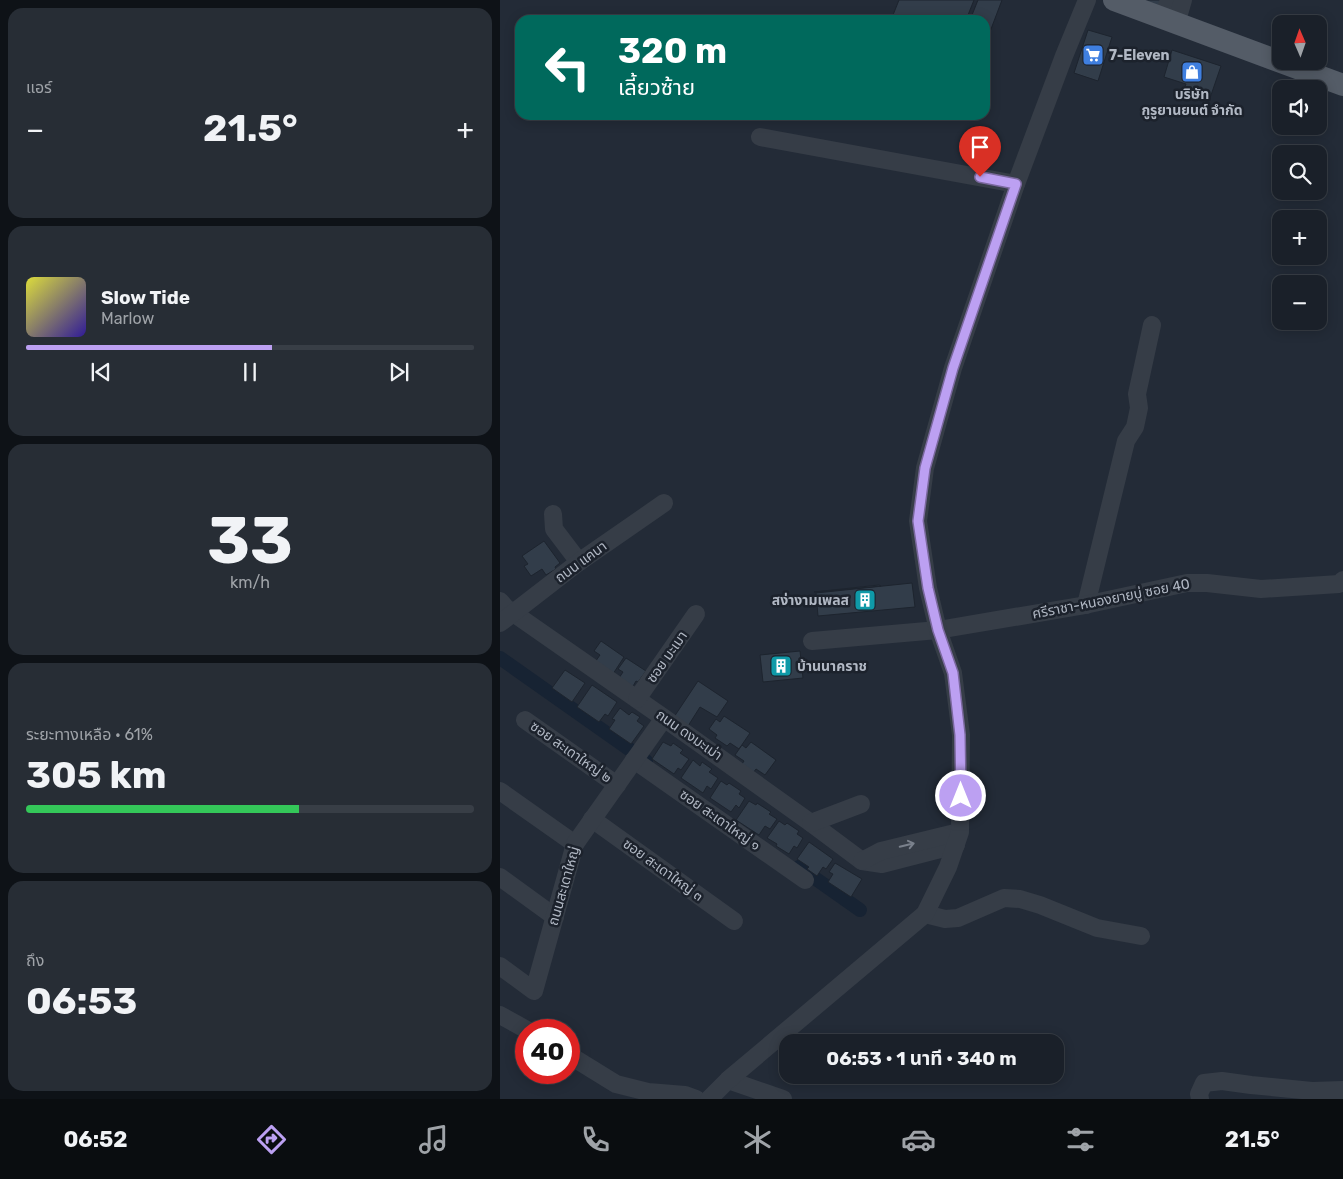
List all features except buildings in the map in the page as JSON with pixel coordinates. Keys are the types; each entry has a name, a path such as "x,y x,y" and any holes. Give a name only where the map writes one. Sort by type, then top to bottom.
{"main road":[{"path":"1114,0 1169,14 1343,85"}],"street":[{"path":"709,1099 728,1080 925,914 948,867 958,839 960,735 953,673 938,630 928,588 918,521 925,468 953,368 1016,184 1086,0"},
{"path":"1169,14 1183,0"},
{"path":"760,138 1016,184"},
{"path":"1086,605 1126,441 1135,427 1139,408 1136,394 1152,325"},
{"name":"ถนน แคนา","path":"507,618 579,562 664,503"},
{"path":"553,514 554,529 579,562"},
{"name":"ศรีราชา-หนองยายบู่ ซอย 40","path":"812,641 938,630 1086,605 1187,583 1261,588 1338,584 1343,580"},
{"name":"ถนน ดงมะเม่า","path":"500,601 506,608 507,618 637,699 811,822 862,861 881,851 958,839"},
{"name":"ซอย มะเมา","path":"637,699 696,614"},
{"name":"ถนนสะเดาใหญ่","path":"500,966 534,991 574,844 664,718"},
{"name":"ซอย สะเดาใหญ่ ๒","path":"526,720 617,784"},
{"name":"ซอย สะเดาใหญ่ ๑","path":"639,754 805,880"},
{"path":"500,791 574,844"},
{"path":"811,822 861,804"},
{"name":"ซอย สะเดาใหญ่ ๓","path":"592,819 734,921"},
{"path":"500,876 555,917"},
{"path":"925,914 945,919 958,918 1004,898 1020,899 1097,928 1141,936"},
{"path":"500,1015 515,1022"},
{"path":"580,1062 616,1084 648,1092 685,1095 696,1099"},
{"path":"728,1080 782,1099"},
{"path":"1200,1099 1199,1094 1204,1083 1222,1081 1251,1086 1312,1091 1343,1090"}],"waterway":[{"path":"500,658 646,761"},
{"path":"799,867 860,910"}],"place":[{"name":"7-Eleven","path":"1093,55"},
{"name":"บริษัท กูรูยานยนต์ จำกัด","path":"1192,72"},
{"name":"สง่างามเพลส","path":"865,600"},
{"name":"บ้านนาคราช","path":"781,666"}],"route":[{"path":"961,796 960,735 953,673 938,630 928,588 918,521 925,468 953,368 1016,184 980,177"}]}
